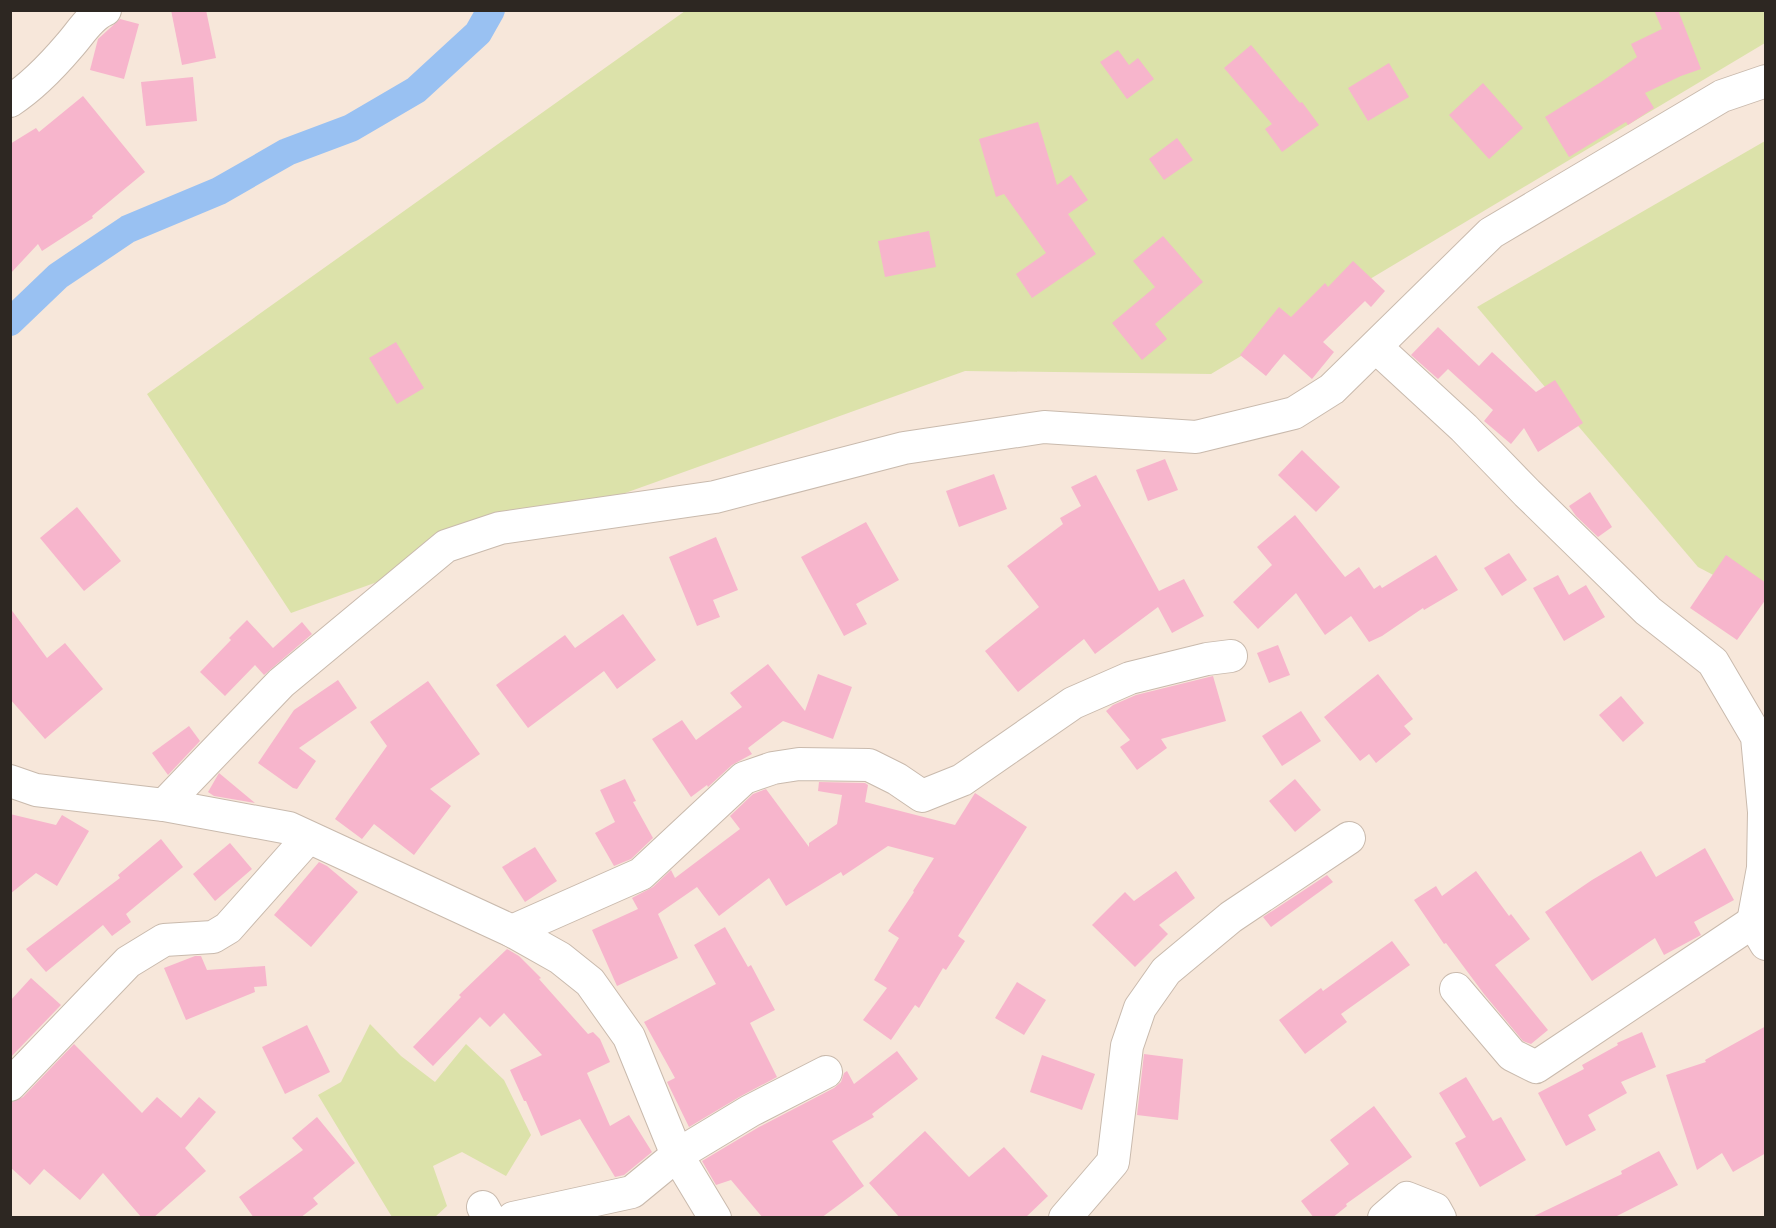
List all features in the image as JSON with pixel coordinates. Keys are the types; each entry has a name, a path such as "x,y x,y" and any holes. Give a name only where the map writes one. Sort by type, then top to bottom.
{"street":[{"path":"10,101 26,91 97,14 105,10"},
{"path":"164,806 281,683 446,546 500,528 715,497 904,448 1044,427 1196,437 1294,412 1332,388 1491,232 1722,96 1766,81"},
{"path":"1376,347 1464,428 1527,493 1648,610 1713,662 1757,737 1764,812 1759,933 1536,1067 1512,1055 1456,989"},
{"path":"512,930 641,874 744,778 773,768 799,764 869,765 897,779 922,796 962,780 1073,703 1130,678 1207,658 1231,656"},
{"path":"10,781 36,790 164,806 289,828 512,930 560,958 590,982 629,1037 677,1155 715,1218"},
{"path":"10,1085 128,962 164,940 213,937 228,928 308,838"},
{"path":"1065,1218 1113,1162 1127,1046 1140,1008 1166,971 1232,917 1349,838"},
{"path":"513,1218 632,1192 677,1155 750,1110 826,1072"},
{"path":"1384,1218 1407,1198 1435,1209 1440,1218"}],"green space":[{"path":"685,11 1765,11 1765,43 1211,374 965,371 291,613 147,394"},
{"path":"1765,141 1765,602 1698,567 1477,307"},
{"path":"370,1024 401,1056 435,1082 466,1044 504,1080 531,1135 506,1176 462,1152 433,1166 447,1206 435,1217 392,1217 318,1095 341,1082"}],"building":[{"path":"171,10 206,10 216,58 182,65"},
{"path":"1654,10 1678,10 1701,69 1645,93 1654,108 1628,125 1626,122 1569,157 1545,117 1637,57 1631,44 1662,29"},
{"path":"120,19 139,24 124,79 90,70 98,39"},
{"path":"1251,45 1300,103 1302,102 1319,125 1282,152 1265,129 1272,124 1224,68"},
{"path":"1118,50 1129,65 1138,58 1154,79 1127,99 1100,62"},
{"path":"1389,63 1409,97 1368,121 1348,88"},
{"path":"193,77 197,121 146,126 141,82"},
{"path":"1483,83 1523,128 1489,159 1449,115"},
{"path":"83,96 145,172 92,216 93,218 42,251 38,244 10,274 10,144 36,128 39,132"},
{"path":"1038,122 1057,185 1071,175 1088,200 1068,214 1096,254 1032,298 1016,274 1046,253 1004,194 996,197 979,139"},
{"path":"1177,138 1193,160 1164,180 1149,159"},
{"path":"929,231 936,267 885,277 878,241"},
{"path":"1163,236 1203,282 1155,324 1167,339 1142,360 1112,323 1155,287 1133,261"},
{"path":"1353,261 1385,291 1371,307 1365,301 1323,342 1334,352 1312,379 1284,354 1266,376 1240,355 1279,307 1291,317 1325,283 1328,287"},
{"path":"1438,327 1479,366 1492,352 1536,392 1555,380 1583,423 1538,452 1524,428 1511,444 1484,421 1493,410 1448,369 1438,379 1411,355"},
{"path":"396,342 424,388 397,404 369,358"},
{"path":"1302,450 1340,487 1316,512 1278,475"},
{"path":"1165,459 1178,490 1148,501 1136,470"},
{"path":"994,474 1007,509 959,527 946,491"},
{"path":"1096,475 1159,591 1184,579 1204,616 1172,633 1158,607 1095,654 1084,639 1018,692 985,651 1039,607 1007,566 1063,524 1060,518 1081,506 1071,487"},
{"path":"1590,492 1612,527 1598,537 1569,506"},
{"path":"77,507 121,561 84,591 40,538"},
{"path":"1295,515 1345,577 1359,567 1374,589 1380,585 1382,588 1436,555 1458,590 1424,610 1423,608 1382,636 1369,642 1351,616 1325,635 1296,593 1258,629 1233,602 1272,565 1257,547"},
{"path":"866,522 899,580 856,604 867,624 844,636 801,557"},
{"path":"716,537 738,590 713,600 720,617 697,626 669,557"},
{"path":"1509,553 1527,580 1502,596 1484,568"},
{"path":"1726,555 1766,583 1766,599 1737,640 1690,608"},
{"path":"1558,575 1569,595 1586,585 1605,617 1564,641 1533,588"},
{"path":"10,608 47,658 65,643 103,689 45,739 10,699"},
{"path":"623,614 656,660 617,689 604,671 528,728 496,685 565,635 575,648"},
{"path":"247,620 273,648 302,622 312,634 264,675 255,665 225,696 200,672"},
{"path":"1278,645 1290,675 1269,683 1257,653"},
{"path":"768,664 805,711 818,674 852,687 833,739 783,721 748,748 752,754 732,765 708,787 707,785 691,797 652,739 682,720 696,740 742,707 730,693"},
{"path":"1378,674 1413,719 1404,726 1411,734 1376,763 1369,754 1360,761 1324,717"},
{"path":"1213,676 1226,721 1161,739 1167,748 1137,770 1120,747 1130,740 1106,711 1113,705 1136,695"},
{"path":"338,680 357,708 299,748 316,761 297,789 293,788 258,763 294,710"},
{"path":"428,681 480,754 430,789 451,806 414,855 374,824 362,839 335,819 387,746 370,722"},
{"path":"1621,696 1644,723 1623,742 1599,715"},
{"path":"1301,711 1321,741 1282,766 1262,736"},
{"path":"189,726 200,741 168,775 152,753"},
{"path":"219,773 255,803 214,796 208,792"},
{"path":"625,779 636,801 633,802 653,838 631,859 614,866 595,833 615,822 600,790"},
{"path":"1295,779 1321,810 1295,832 1269,801"},
{"path":"819,782 865,783 868,785 865,802 955,825 975,793 1027,827 958,936 965,941 946,970 943,968 919,1008 915,1005 891,1040 863,1020 887,988 874,980 899,938 888,931 934,858 888,846 843,876 841,872 786,906 769,878 719,916 697,887 658,914 678,958 617,986 592,930 638,909 632,898 653,887 671,870 675,878 740,829 730,816 753,794 766,789 809,847 809,843 837,824 842,795 818,791"},
{"path":"10,814 56,825 62,815 89,831 57,886 36,873 10,894"},
{"path":"161,839 183,867 126,914 131,922 112,936 103,925 46,972 26,949 120,878 118,875"},
{"path":"230,843 252,869 215,901 193,874"},
{"path":"535,847 557,881 525,902 502,867"},
{"path":"1705,848 1734,900 1694,922 1701,935 1664,955 1655,938 1592,981 1545,912 1592,880 1641,851 1656,877"},
{"path":"319,862 358,892 311,947 274,915"},
{"path":"1176,871 1195,898 1159,925 1168,934 1135,967 1092,925 1125,892 1134,901"},
{"path":"1476,871 1509,916 1511,914 1530,939 1495,965 1548,1030 1531,1044 1523,1041 1484,994 1446,943 1444,944 1414,900 1436,886 1442,896"},
{"path":"1327,875 1333,882 1271,927 1263,917"},
{"path":"725,927 748,967 751,965 775,1010 750,1023 777,1077 689,1127 667,1082 675,1078 644,1022 716,984 694,945"},
{"path":"1392,941 1410,965 1341,1014 1347,1022 1305,1054 1279,1020 1321,988 1323,991"},
{"path":"507,949 519,956 541,978 539,979 588,1034 593,1032 600,1039 610,1062 587,1073 610,1126 629,1115 652,1152 624,1175 615,1177 580,1119 541,1136 510,1070 542,1055 504,1013 490,1027 480,1017 433,1066 413,1047 461,997 459,995"},
{"path":"195,956 201,956 207,970 265,966 267,986 254,987 255,992 186,1020 164,968"},
{"path":"31,978 61,1005 10,1058 10,1001"},
{"path":"1017,982 1046,1000 1024,1035 995,1018"},
{"path":"307,1025 330,1072 285,1094 262,1047"},
{"path":"1766,1026 1766,1153 1733,1172 1722,1153 1697,1170 1666,1075 1706,1062 1705,1060"},
{"path":"1642,1032 1656,1067 1621,1082 1627,1093 1588,1115 1596,1130 1566,1146 1538,1093 1584,1069 1582,1065 1618,1045 1617,1043"},
{"path":"74,1044 142,1113 157,1097 181,1118 199,1097 216,1112 185,1148 206,1171 153,1218 142,1218 103,1173 80,1200 44,1169 30,1185 10,1167 10,1103 23,1097"},
{"path":"897,1051 918,1079 872,1114 874,1117 832,1141 864,1186 821,1218 763,1218 731,1180 716,1185 702,1161 759,1127 834,1088 841,1082 847,1071 854,1084"},
{"path":"1144,1054 1183,1059 1178,1120 1137,1115"},
{"path":"1042,1055 1095,1074 1082,1110 1030,1092"},
{"path":"1466,1077 1493,1121 1501,1117 1526,1160 1480,1187 1455,1143 1466,1137 1439,1093"},
{"path":"1374,1106 1412,1157 1346,1204 1347,1206 1332,1218 1314,1218 1301,1201 1349,1164 1330,1140"},
{"path":"317,1117 355,1163 313,1198 318,1204 300,1218 254,1218 239,1197 303,1150 292,1138"},
{"path":"925,1131 969,1177 1004,1147 1048,1196 1025,1218 900,1218 869,1183"},
{"path":"1659,1151 1678,1185 1613,1218 1530,1218 1622,1174 1621,1171"}],"waterway":[{"path":"10,322 58,276 128,229 219,191 287,152 351,128 416,90 478,33 491,10"}]}
